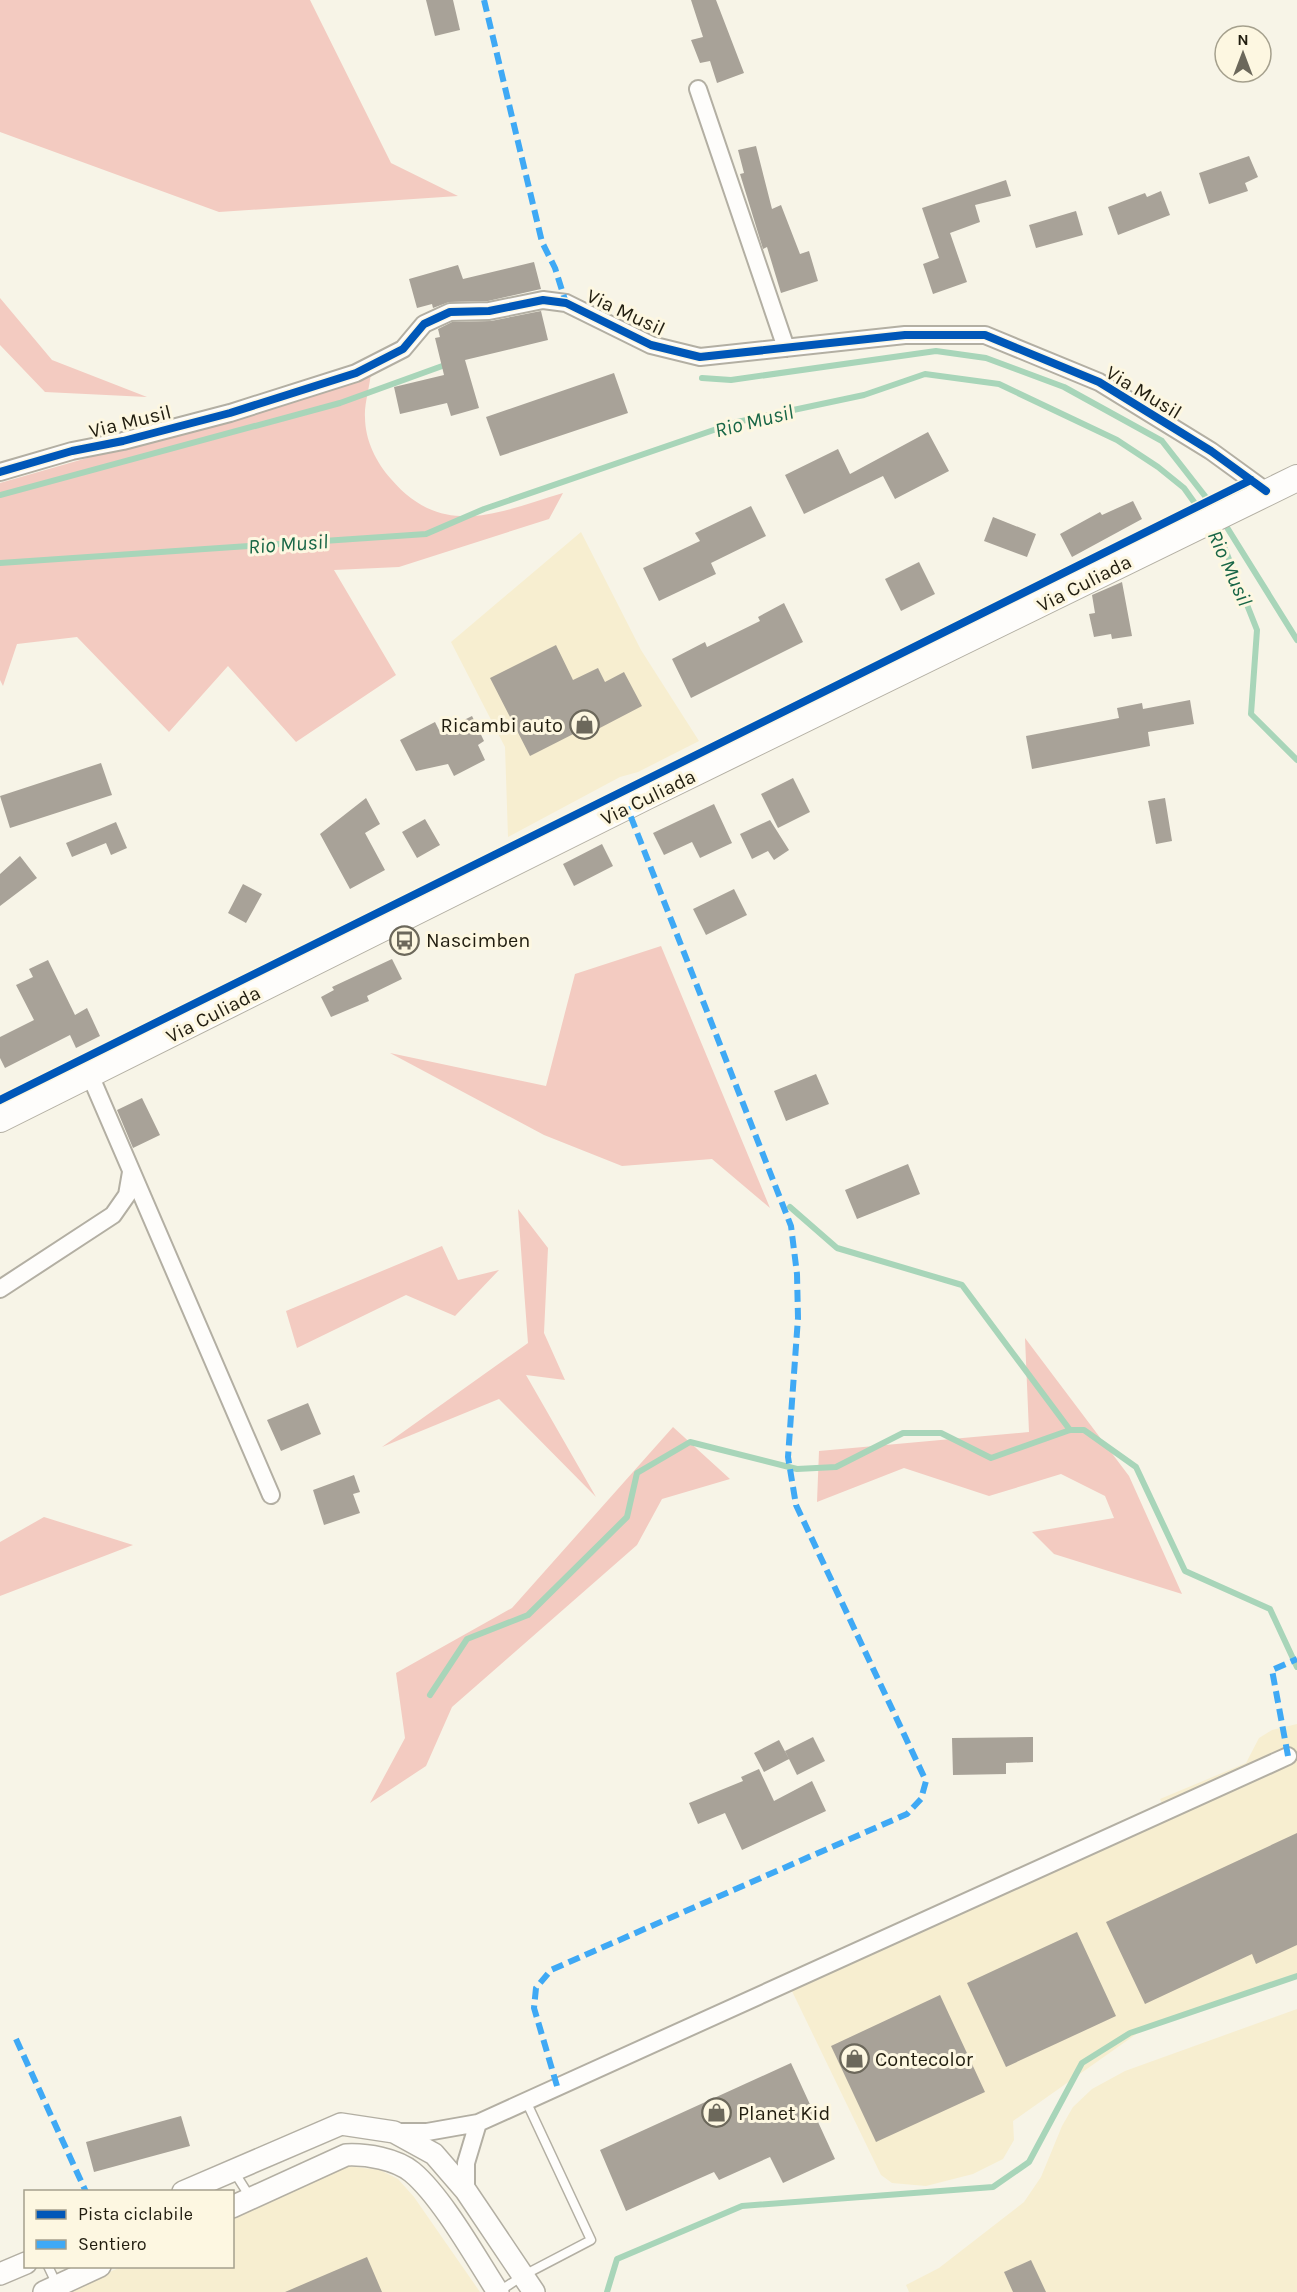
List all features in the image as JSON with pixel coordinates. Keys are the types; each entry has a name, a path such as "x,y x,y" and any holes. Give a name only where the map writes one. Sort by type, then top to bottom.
{"main road":[{"name":"Via Culiada","path":"0,1119 1266,491 1297,478"}],"street":[{"path":"698,89 786,348"},
{"name":"Via Musil","path":"0,472 72,451 123,441 230,412 356,373 404,349 424,324 450,312 489,311 543,300 566,303 651,345 700,357 905,335 985,335 1100,382 1211,451 1266,491"},
{"path":"90,1075 271,1495"},
{"path":"0,1289 113,1215 127,1195 131,1172"},
{"path":"187,2190 341,2124 394,2132 427,2133 477,2123 1288,1756"},
{"path":"466,2191 466,2163 477,2123"},
{"path":"394,2132 434,2154 466,2191 529,2284"},
{"path":"242,2203 346,2155 362,2154 381,2159 410,2171 429,2189 498,2292"},
{"path":"0,2274 24,2264"},
{"path":"51,2289 96,2268"}],"lane":[{"path":"498,2292 529,2284 591,2240 526,2101"},
{"path":"232,2169 242,2203"},
{"path":"48,2268 51,2289"}],"shaded area":[{"path":"0,0 310,0 391,163 458,196 219,212 0,132"},
{"path":"0,298 52,360 147,397 45,392 0,345"},
{"path":"371,372 365,412 369,442 376,458 391,479 411,498 431,510 451,515 473,516 494,513 563,493 549,519 399,567 334,570 396,675 296,742 228,666 169,732 77,637 17,644 3,686 0,680 0,483 275,404"},
{"path":"581,532 641,650 699,741 638,772 620,777 508,837 505,747 451,642"},
{"path":"661,946 770,1208 712,1159 622,1166 544,1135 390,1053 546,1086 575,974"},
{"path":"518,1209 548,1248 544,1333 565,1380 526,1375 596,1497 499,1399 382,1447 528,1343"},
{"path":"442,1246 458,1280 499,1270 455,1316 406,1295 297,1348 286,1311"},
{"path":"1025,1338 1129,1476 1182,1594 1054,1554 1032,1532 1114,1518 1105,1496 1061,1474 989,1496 904,1468 817,1502 819,1451 1029,1432"},
{"path":"673,1427 730,1479 662,1499 637,1545 452,1707 426,1766 370,1803 405,1738 396,1673 512,1608"},
{"path":"44,1517 133,1545 0,1596 0,1542"},
{"path":"1297,1724 1297,1977 1142,2030 1013,2121 1014,2140 1003,2159 973,2174 926,2186 892,2183 881,2175 789,1985 1167,1813 1160,1799 1246,1763 1259,1738 1272,1730"},
{"path":"1297,2009 1297,2292 909,2292 906,2285 939,2268 1024,2202 1041,2177 1062,2126 1073,2107 1092,2089 1125,2071"},
{"path":"338,2165 380,2170 398,2179 414,2197 480,2292 64,2292 119,2268 234,2268 234,2213"}],"building":[{"path":"426,0 453,0 460,30 435,36"},
{"path":"691,0 716,0 744,73 717,83 710,61 700,63 691,40 703,37"},
{"path":"756,146 772,209 781,205 800,254 809,251 818,281 781,293 767,247 763,249 740,174 744,173 738,150"},
{"path":"1249,156 1258,177 1245,183 1248,191 1209,204 1199,173"},
{"path":"1006,180 1011,196 975,205 980,222 950,233 967,282 933,294 923,264 939,258 922,208"},
{"path":"1161,191 1170,215 1118,235 1108,207 1145,193 1147,197"},
{"path":"1076,211 1083,235 1036,248 1029,225"},
{"path":"534,262 541,289 488,301 449,302 433,308 432,304 417,308 409,279 458,265 463,279"},
{"path":"541,311 548,340 465,360 479,408 451,416 447,403 400,414 394,387 444,375 435,338 440,337 438,329 452,322 491,321"},
{"path":"614,373 628,413 500,456 486,417"},
{"path":"928,432 949,471 895,499 883,476 804,514 785,475 838,449 850,474"},
{"path":"1133,501 1142,519 1072,557 1060,534 1100,512 1102,515"},
{"path":"751,506 766,536 711,563 716,574 659,601 643,568 700,541 695,533"},
{"path":"993,517 1036,534 1027,557 984,541"},
{"path":"919,562 935,594 901,611 885,579"},
{"path":"1122,582 1132,636 1112,639 1111,634 1094,637 1089,614 1095,613 1092,595"},
{"path":"784,603 803,642 691,698 672,659 705,642 707,647 760,621 758,617"},
{"path":"556,645 573,680 598,668 605,682 624,672 642,706 596,730 593,724 530,756 490,678"},
{"path":"1190,700 1194,724 1148,732 1150,746 1032,769 1026,736 1119,718 1117,708 1142,703 1143,709"},
{"path":"472,716 484,741 478,745 485,760 454,776 448,764 416,771 400,740 435,722 440,732"},
{"path":"101,763 112,795 10,828 0,796"},
{"path":"793,778 810,812 778,828 761,794"},
{"path":"366,798 380,824 365,833 385,870 350,889 320,834"},
{"path":"1165,798 1172,841 1156,844 1148,801"},
{"path":"714,804 732,843 700,858 692,842 664,855 653,833"},
{"path":"425,819 440,845 417,858 402,832"},
{"path":"770,820 789,850 774,860 768,851 752,859 740,834"},
{"path":"116,822 127,848 111,855 106,843 72,857 66,843"},
{"path":"602,844 613,866 574,886 563,864"},
{"path":"20,856 37,878 0,906 0,874"},
{"path":"243,884 262,894 246,923 228,913"},
{"path":"734,889 747,915 706,935 693,909"},
{"path":"392,959 402,979 367,996 369,1001 331,1017 321,997 334,990 332,987"},
{"path":"48,960 75,1015 87,1008 100,1036 76,1048 70,1035 5,1068 0,1058 0,1037 34,1020 16,985 33,977 29,969"},
{"path":"816,1074 829,1104 786,1121 774,1091"},
{"path":"142,1098 160,1135 133,1148 117,1110"},
{"path":"908,1164 920,1194 857,1219 845,1190"},
{"path":"308,1403 321,1434 281,1451 267,1420"},
{"path":"354,1475 360,1492 353,1494 360,1513 324,1525 313,1490"},
{"path":"813,1737 825,1761 797,1775 785,1751"},
{"path":"1033,1737 1033,1762 1006,1763 1006,1774 953,1775 952,1738"},
{"path":"779,1740 789,1759 764,1772 754,1753"},
{"path":"759,1769 774,1801 812,1781 826,1811 742,1850 725,1813 698,1824 689,1803 743,1781 741,1777"},
{"path":"1297,1833 1297,1945 1256,1964 1252,1954 1145,2004 1106,1922"},
{"path":"1077,1932 1116,2016 1006,2067 967,1983"},
{"path":"940,1995 985,2092 876,2142 831,2046"},
{"path":"791,2063 835,2159 783,2183 770,2157 719,2180 714,2172 626,2211 600,2150"},
{"path":"181,2116 190,2146 94,2172 86,2142"},
{"path":"367,2257 382,2292 285,2292 334,2271"},
{"path":"1031,2260 1046,2292 1013,2292 1004,2272"}],"waterway":[{"path":"702,378 731,380 936,351 986,358 1064,387 1162,441 1216,510"},
{"path":"0,495 340,403 445,365"},
{"name":"Rio Musil","path":"0,563 426,534 484,509 737,422 864,395 925,374 999,384 1117,440 1158,467 1184,488 1204,516"},
{"path":"1223,521 1297,640"},
{"name":"Rio Musil","path":"1212,527 1223,544 1257,630 1251,714 1297,760"},
{"path":"790,1207 837,1248 962,1285 1070,1430"},
{"path":"430,1695 467,1639 528,1615 627,1517 637,1473 690,1442 797,1469 836,1467 903,1433 941,1433 991,1458 1070,1430 1084,1430 1136,1467 1185,1571 1270,1609 1297,1667"},
{"path":"607,2292 617,2259 742,2206 993,2187 1029,2162 1082,2063 1130,2033 1297,1976"}],"marked path":[{"path":"484,0 542,242 555,268 566,303"},
{"path":"557,2086 534,2008 536,1988 551,1970 907,1814 921,1799 926,1781 796,1505 788,1457 798,1318 797,1274 791,1226 627,807"},
{"path":"1288,1756 1272,1670 1297,1659"},
{"path":"16,2039 85,2190"}],"cycle path":[{"path":"0,472 72,451 123,441 230,413 356,373 403,349 424,324 450,312 489,311 543,300 566,303 651,345 700,357 905,335 985,335 1099,382 1211,451 1266,491"},
{"path":"0,1100 1251,480"}],"place":[{"name":"Ricambi auto","path":"584,725"},
{"name":"Nascimben","path":"405,940"},
{"name":"Contecolor","path":"854,2059"},
{"name":"Planet Kid","path":"717,2113"}]}
